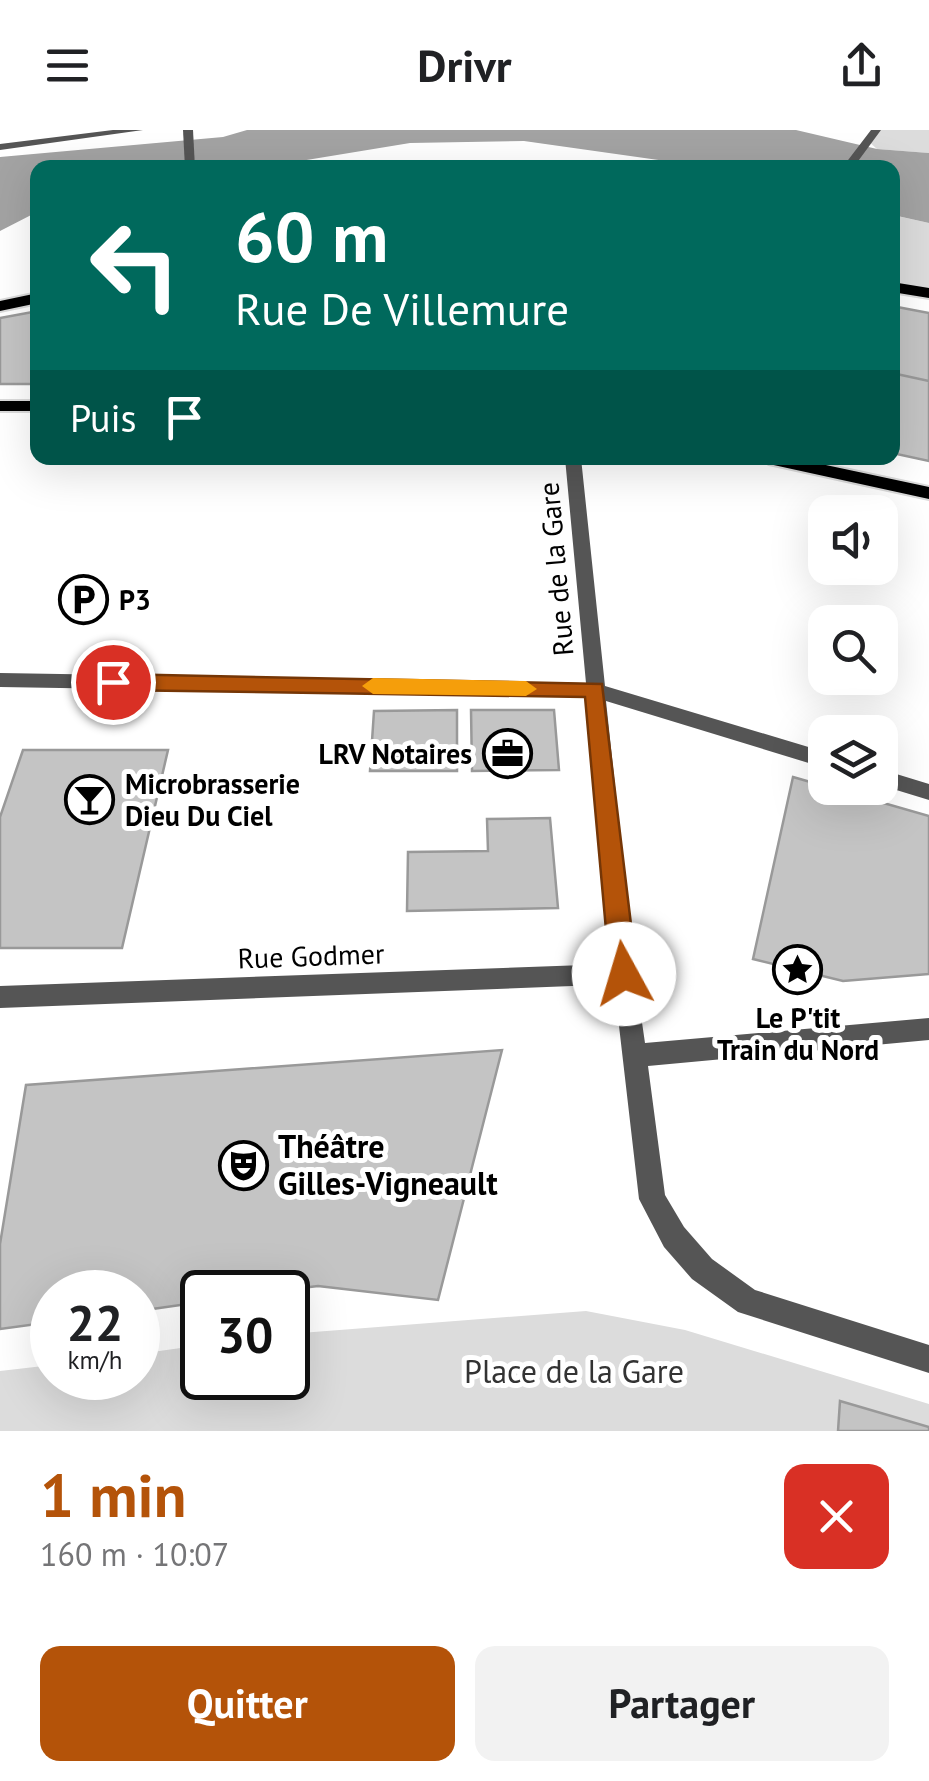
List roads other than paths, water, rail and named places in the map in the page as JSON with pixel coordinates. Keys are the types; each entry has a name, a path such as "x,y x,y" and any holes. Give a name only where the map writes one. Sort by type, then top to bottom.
{"main road":[{"path":"900,288 929,293"},
{"path":"0,306 30,300"},
{"path":"0,406 30,406"},
{"path":"802,465 929,492"}],"street":[{"path":"0,147 138,130"},
{"path":"852,160 876,130"},
{"path":"187,133 189,160"},
{"name":"Rue de la Gare","path":"574,465 624,974"},
{"path":"0,680 594,690 808,755"},
{"path":"898,783 929,792"},
{"path":"624,974 652,1199 674,1237 702,1269 748,1302 929,1359"},
{"name":"Rue Godmer","path":"0,998 624,974"},
{"path":"632,1056 929,1029"}],"place":[{"name":"P3","path":"84,600"},
{"name":"LRV Notaires","path":"507,754"},
{"name":"Microbrasserie Dieu Du Ciel","path":"90,800"},
{"name":"Le P'tit Train du Nord","path":"798,970"},
{"name":"Théâtre Gilles-Vigneault","path":"243,1165"}],"park label":[{"name":"Place de la Gare","path":"574,1372"}]}
